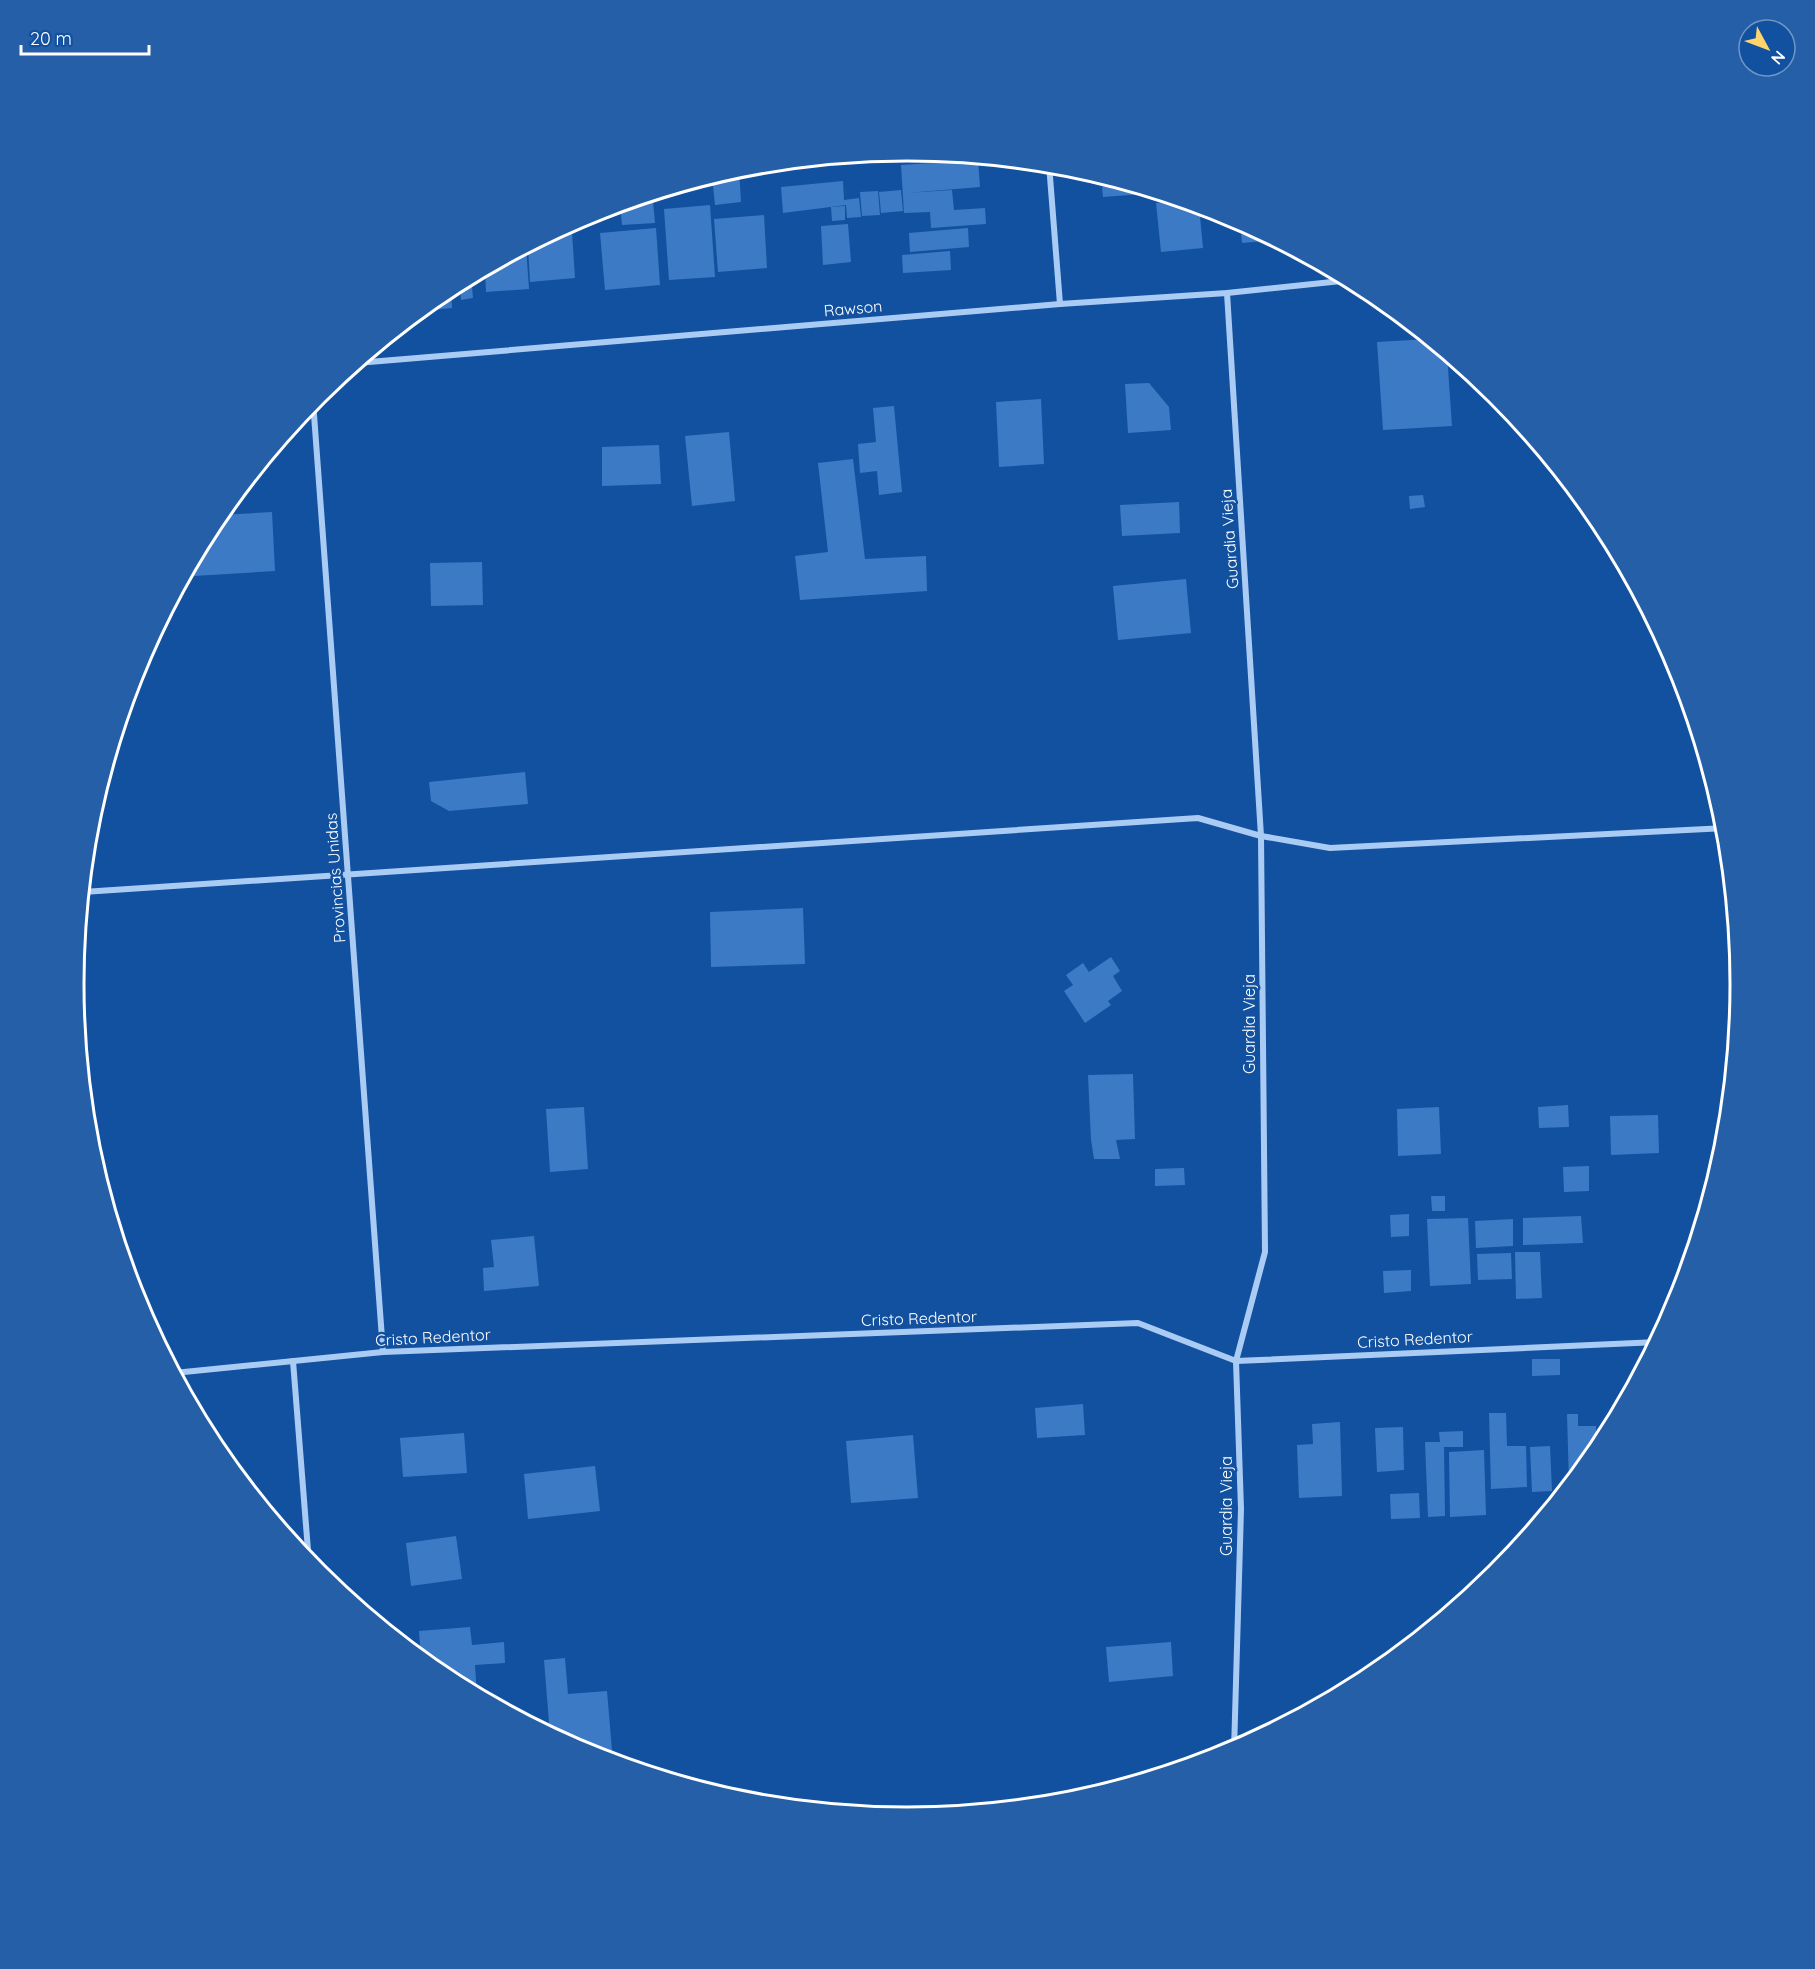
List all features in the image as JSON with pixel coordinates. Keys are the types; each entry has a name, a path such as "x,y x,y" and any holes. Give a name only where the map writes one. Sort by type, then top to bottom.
{"street":[{"path":"1050,174 1060,304"},
{"name":"Rawson","path":"369,362 1060,304 1227,293 1336,282"},
{"name":"Guardia Vieja","path":"1227,293 1261,836 1265,1252 1236,1361 1241,1509 1234,1740"},
{"name":"Provincias Unidas","path":"314,414 383,1352"},
{"path":"90,892 1198,818 1261,836 1330,848 1716,829"},
{"name":"Cristo Redentor","path":"181,1372 383,1352 1138,1323 1236,1361 1649,1342"},
{"path":"293,1361 308,1548"}],"building":[{"path":"943,162 978,165 980,187 906,193 952,190 954,210 985,208 986,224 931,228 930,212 904,213 901,165"},
{"path":"740,179 741,202 715,205 713,185"},
{"path":"843,181 844,200 859,198 861,217 847,218 846,205 783,213 781,187"},
{"path":"1109,186 1138,194 1103,197 1102,187"},
{"path":"901,190 903,211 881,213 879,192"},
{"path":"878,191 880,215 862,216 860,192"},
{"path":"653,202 655,223 622,225 621,213"},
{"path":"1164,202 1200,215 1203,248 1161,252 1156,203"},
{"path":"710,205 715,277 669,280 664,209"},
{"path":"845,206 845,220 832,221 831,207"},
{"path":"764,215 767,268 718,272 714,219"},
{"path":"848,224 851,262 823,265 821,226"},
{"path":"656,228 660,285 605,290 600,233"},
{"path":"968,228 969,247 910,252 909,233"},
{"path":"1241,232 1261,241 1242,243"},
{"path":"572,233 575,278 530,282 528,254"},
{"path":"950,251 951,270 903,273 902,255"},
{"path":"527,255 529,289 486,292 485,278"},
{"path":"472,286 473,298 461,300 461,293"},
{"path":"452,299 452,308 437,309"},
{"path":"1419,340 1448,363 1452,426 1383,430 1377,342"},
{"path":"1149,383 1169,407 1171,430 1128,433 1125,384"},
{"path":"1041,399 1044,464 999,467 996,402"},
{"path":"894,406 902,492 879,495 877,471 860,473 858,444 876,442 873,408"},
{"path":"729,432 735,501 692,506 685,436"},
{"path":"659,445 661,484 602,486 602,447"},
{"path":"853,459 865,559 926,556 927,591 800,600 795,556 828,552 818,463"},
{"path":"1423,495 1425,507 1410,509 1409,496"},
{"path":"1179,502 1180,533 1122,536 1120,505"},
{"path":"272,512 275,571 194,576 194,573 232,514"},
{"path":"482,562 483,605 431,606 430,563"},
{"path":"1186,579 1191,633 1118,640 1113,586"},
{"path":"525,772 528,804 449,811 431,801 429,782"},
{"path":"803,908 805,964 711,967 710,912"},
{"path":"1111,957 1120,971 1113,976 1122,991 1108,1001 1111,1005 1085,1023 1064,991 1073,985 1066,975 1083,963 1089,972"},
{"path":"1133,1074 1135,1139 1116,1140 1120,1159 1094,1159 1088,1075"},
{"path":"1568,1105 1569,1127 1539,1128 1538,1107"},
{"path":"584,1107 588,1169 550,1172 546,1109"},
{"path":"1439,1107 1441,1154 1398,1156 1397,1109"},
{"path":"1658,1115 1659,1153 1611,1155 1610,1116"},
{"path":"1589,1166 1589,1191 1564,1192 1563,1167"},
{"path":"1184,1168 1185,1185 1155,1186 1155,1169"},
{"path":"1431,1196 1445,1196 1445,1211 1432,1211"},
{"path":"1409,1214 1409,1236 1391,1237 1390,1215"},
{"path":"1581,1216 1583,1243 1523,1245 1523,1218"},
{"path":"1468,1218 1471,1284 1430,1286 1427,1219"},
{"path":"1513,1219 1513,1246 1476,1248 1475,1221"},
{"path":"534,1236 539,1286 484,1291 483,1268 494,1267 491,1240"},
{"path":"1515,1252 1540,1252 1542,1298 1516,1299"},
{"path":"1511,1253 1512,1279 1478,1280 1477,1254"},
{"path":"1411,1270 1411,1291 1384,1293 1383,1271"},
{"path":"1532,1359 1560,1359 1560,1375 1532,1376"},
{"path":"1083,1404 1085,1435 1037,1438 1035,1408"},
{"path":"1489,1413 1506,1413 1507,1446 1526,1446 1527,1487 1491,1489"},
{"path":"1567,1414 1578,1414 1578,1426 1596,1426 1597,1434 1569,1475"},
{"path":"1340,1422 1342,1496 1299,1498 1297,1445 1313,1444 1312,1424"},
{"path":"1403,1427 1404,1470 1377,1472 1375,1428"},
{"path":"1463,1431 1463,1447 1444,1447 1445,1516 1428,1517 1425,1442 1440,1442 1439,1432"},
{"path":"464,1433 467,1473 403,1477 400,1438"},
{"path":"913,1435 918,1498 851,1503 846,1441"},
{"path":"1550,1446 1552,1491 1532,1492 1530,1447"},
{"path":"1484,1450 1486,1515 1450,1517 1449,1452"},
{"path":"595,1466 600,1511 528,1519 524,1474"},
{"path":"1419,1493 1420,1518 1391,1519 1390,1494"},
{"path":"456,1536 462,1579 411,1586 406,1543"},
{"path":"470,1627 472,1645 504,1642 505,1663 475,1665 476,1686 420,1648 419,1631"},
{"path":"1171,1642 1173,1676 1109,1682 1106,1647"},
{"path":"565,1658 568,1694 607,1691 612,1753 549,1726 544,1660"}]}
